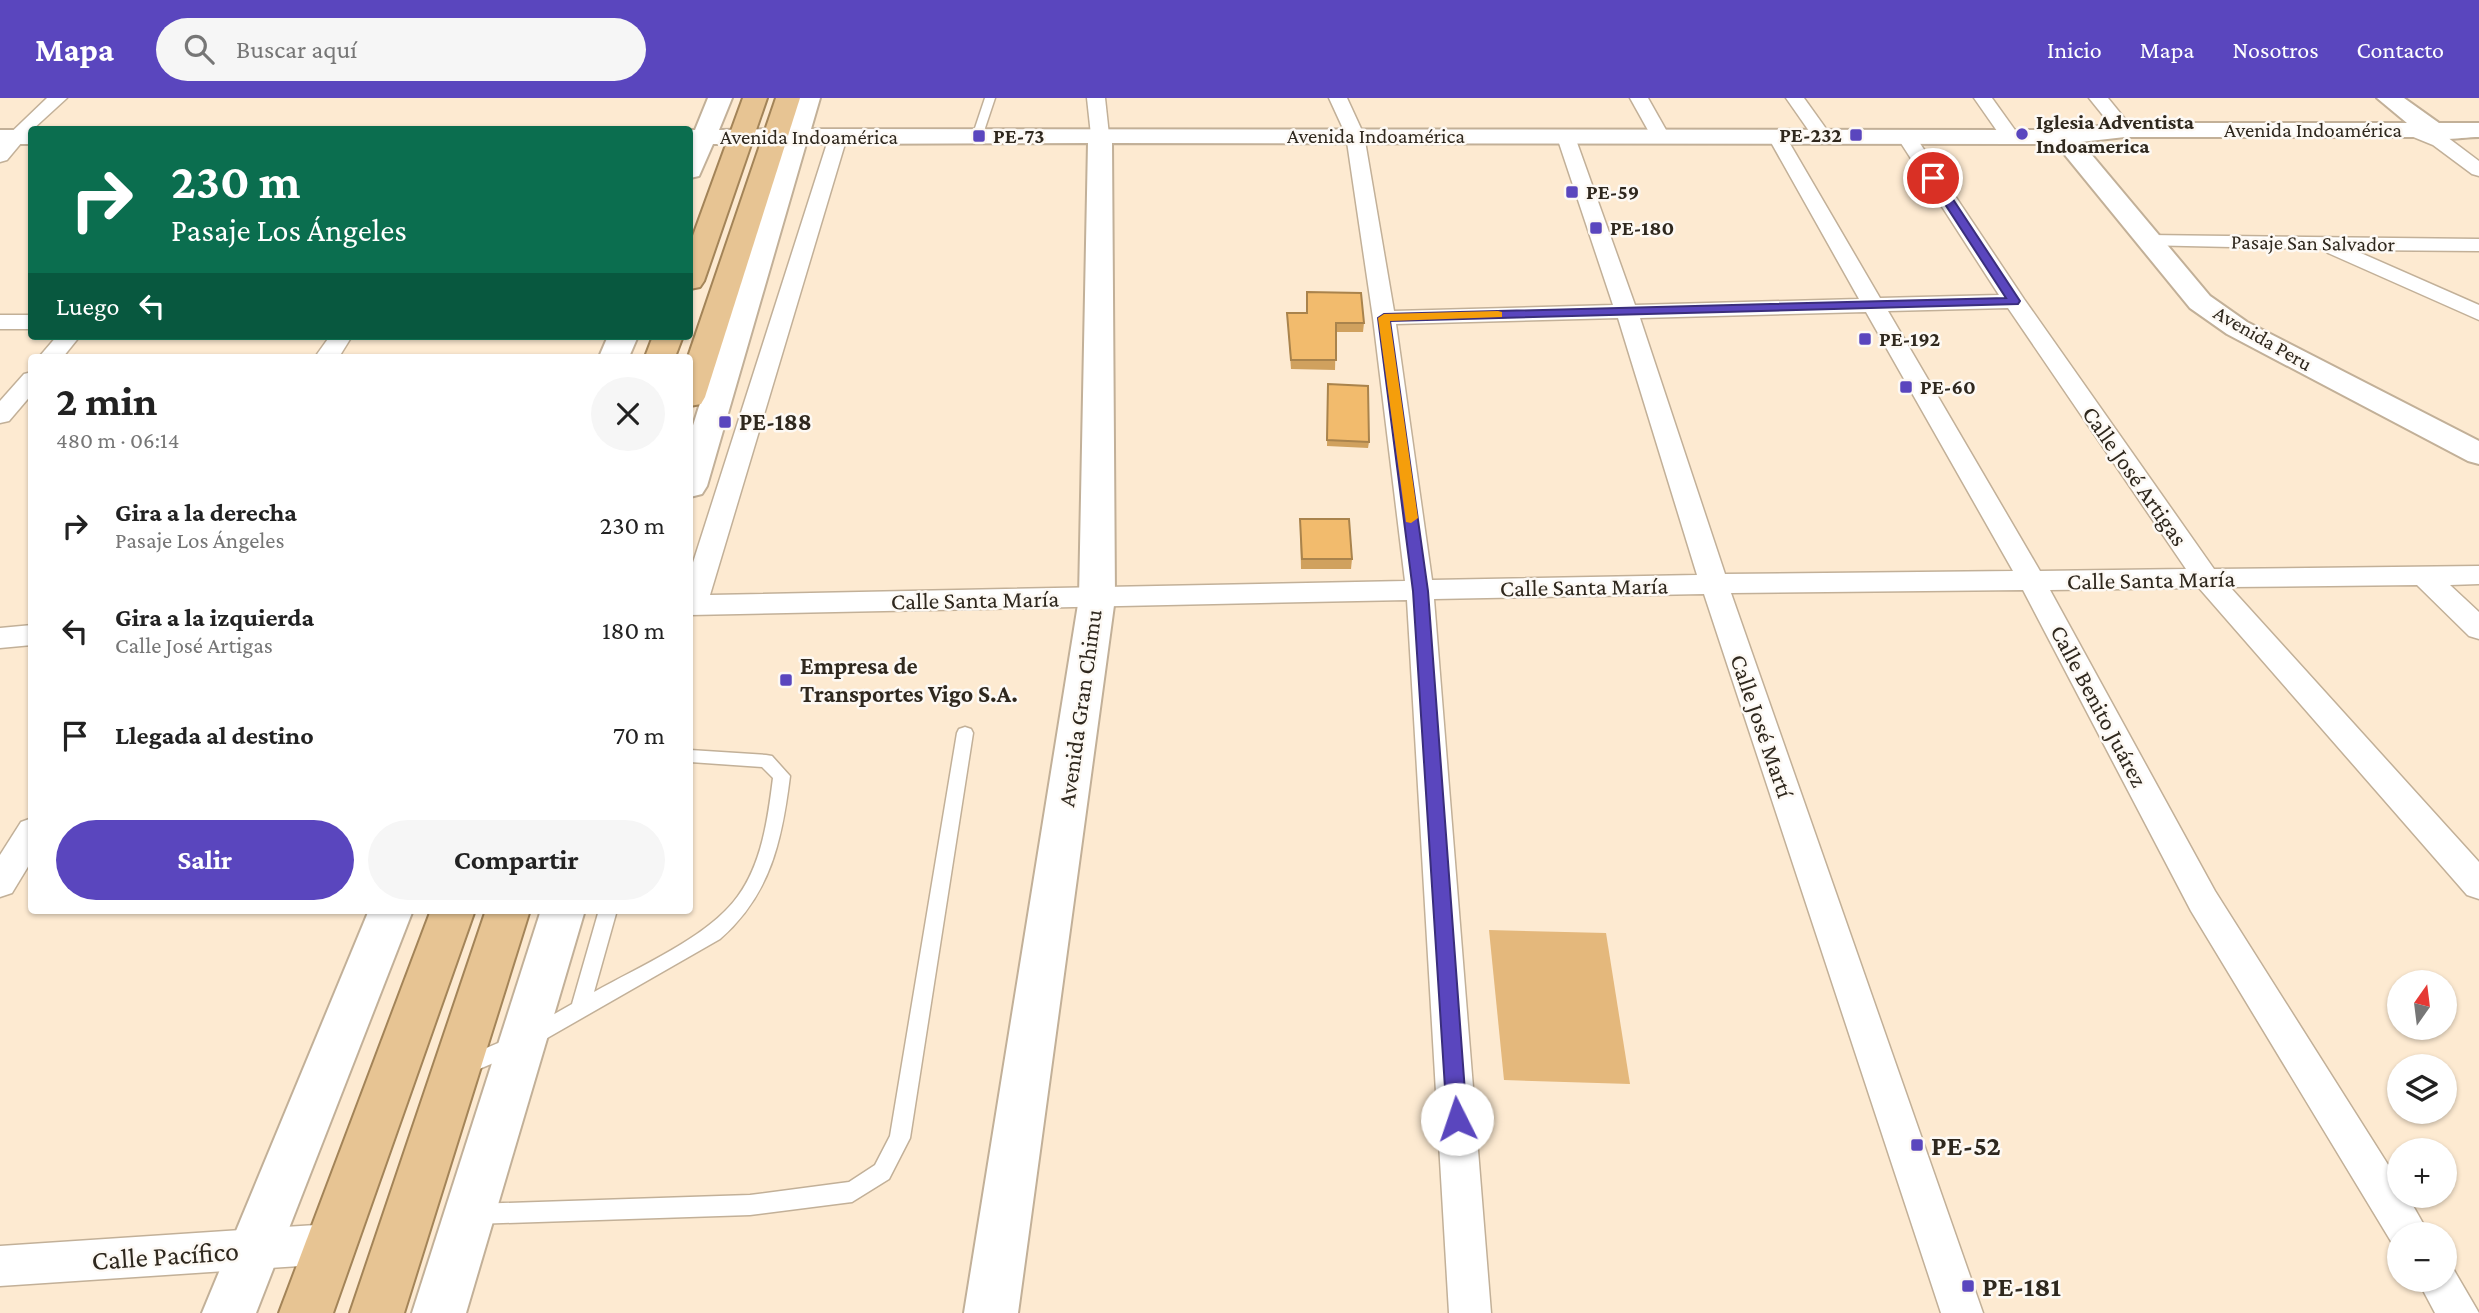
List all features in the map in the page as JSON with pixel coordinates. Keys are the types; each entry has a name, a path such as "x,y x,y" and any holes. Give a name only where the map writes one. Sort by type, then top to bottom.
{"highway":[{"path":"693,273 755,98"},
{"path":"693,389 785,137 788,98"},
{"path":"306,1313 452,914"},
{"path":"377,1313 507,914"}],"street":[{"path":"28,126 58,98"},
{"path":"696,137 720,98"},
{"path":"693,475 785,137 808,98"},
{"path":"1338,98 1355,135 1384,318 1420,591 1470,1313"},
{"path":"1639,98 1661,137"},
{"path":"1795,98 1823,137"},
{"path":"1983,98 2011,137"},
{"path":"2098,98 2125,130"},
{"path":"2367,98 2430,134"},
{"path":"2389,98 2430,134 2479,170"},
{"name":"Avenida Indoamérica","path":"696,137 977,137 1098,117 1355,135 2011,137 2063,136 2125,130 2430,134 2479,141"},
{"name":"Avenida Gran Chimu","path":"990,1313 1097,598 1098,117"},
{"path":"11,142 28,126"},
{"name":"Avenida Indoamérica","path":"2063,136 2133,142 2430,134 2479,130"},
{"name":"Avenida Peru","path":"2063,136 2200,302 2237,328 2479,454"},
{"path":"693,604 838,137"},
{"name":"Calle José Martí","path":"1566,137 1626,310 1714,584 1962,1313"},
{"name":"Calle Benito Juárez","path":"1777,137 2032,581 2203,901 2402,1222"},
{"name":"Calle José Artigas","path":"1906,137 2014,301 2207,579 2479,884"},
{"name":"Pasaje San Salvador","path":"2148,241 2479,245"},
{"path":"2325,244 2479,313"},
{"path":"1384,318 2014,301"},
{"path":"0,322 28,322"},
{"path":"54,354 66,340"},
{"path":"0,416 28,384"},
{"name":"Calle Santa María","path":"693,610 1714,584 2479,575"},
{"path":"2424,577 2479,629"},
{"path":"0,638 28,635"},
{"path":"0,883 28,838"},
{"path":"229,1313 389,914"},
{"path":"439,1313 472,1214 562,914"},
{"name":"Calle Pacífico","path":"0,1266 331,1244"},
{"path":"2445,1292 2458,1313"}],"lane":[{"path":"977,137 990,98"},
{"path":"472,1214 750,1205 852,1192 882,1172 900,1138 965,733"},
{"path":"456,1070 524,1041 714,933 733,919 756,886 775,831 782,776 766,761 693,756"},
{"path":"580,1009 607,914"}],"shaded area":[{"path":"1489,930 1606,933 1630,1084 1504,1080"}],"building":[{"path":"1307,292 1361,293 1364,323 1336,323 1336,360 1291,360 1287,313 1307,313"},
{"path":"1328,384 1368,386 1369,442 1327,440"},
{"path":"1300,519 1349,519 1352,559 1302,559"}],"slow traffic":[{"path":"1411,518 1384,318 1498,314"}],"place":[{"name":"Iglesia Adventista Indoamerica","path":"2022,134"},
{"name":"PE-232","path":"1856,135"},
{"name":"PE-73","path":"979,136"},
{"name":"PE-59","path":"1572,192"},
{"name":"PE-180","path":"1596,228"},
{"name":"PE-192","path":"1865,339"},
{"name":"PE-60","path":"1906,387"},
{"name":"PE-188","path":"725,422"},
{"name":"Empresa de Transportes Vigo S.A.","path":"786,680"},
{"name":"PE-52","path":"1917,1145"},
{"name":"PE-181","path":"1968,1286"}],"route":[{"path":"1457,1119 1420,591 1384,318 2014,301 1933,178"}]}
